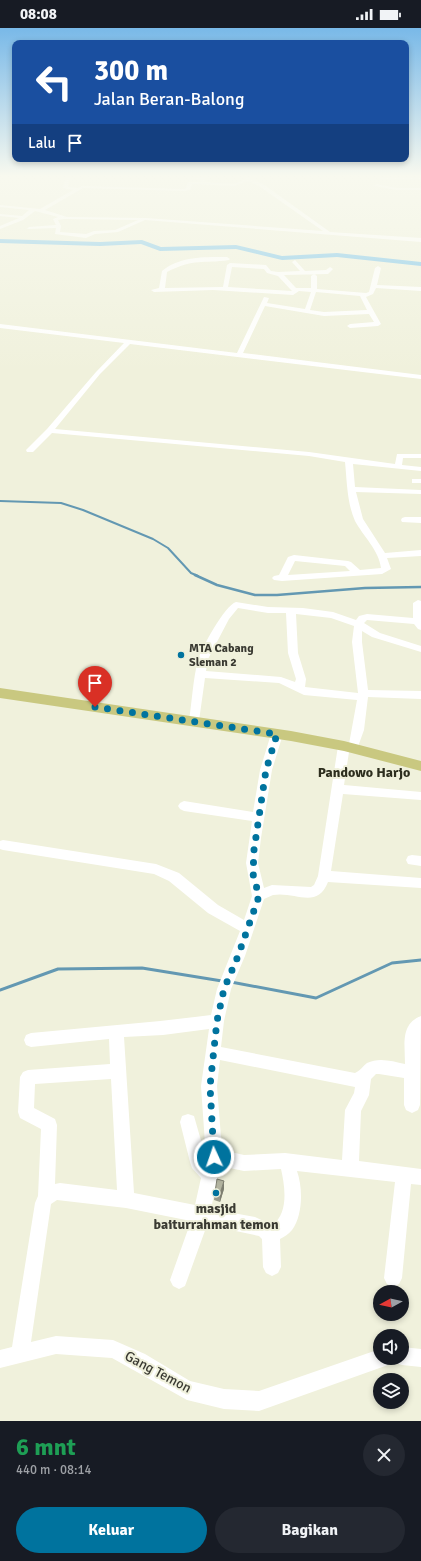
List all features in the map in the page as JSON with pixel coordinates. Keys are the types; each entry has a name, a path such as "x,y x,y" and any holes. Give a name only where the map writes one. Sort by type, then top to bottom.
{"main road":[{"path":"0,693 277,734 348,747 421,766"}],"street":[{"path":"162,290 165,271 184,261 226,257 230,265"},
{"path":"295,262 304,272"},
{"path":"230,265 265,267 269,272 280,274 328,272 330,269"},
{"path":"225,289 227,272 230,265"},
{"path":"154,290 225,289 362,295 370,294 374,286 378,268"},
{"path":"280,274 292,285 294,292"},
{"path":"306,311 313,292 314,276"},
{"path":"374,286 421,289"},
{"path":"239,355 269,292"},
{"path":"349,322 375,318 362,295"},
{"path":"264,304 331,314 371,312"},
{"path":"0,326 421,377"},
{"path":"30,450 50,431 98,373 128,342"},
{"path":"50,431 178,441 309,454 349,461 421,469"},
{"path":"398,467 400,456 421,456"},
{"path":"349,461 357,517 382,556 386,565 384,571 358,573 279,578 291,559 294,558 348,564 358,573"},
{"path":"352,490 421,492"},
{"path":"405,520 421,520"},
{"path":"382,556 421,553"},
{"path":"259,896 272,890 313,892 319,888 324,876 337,789 348,747 357,730 363,695 357,635 358,624 362,618 367,618 420,624 418,603"},
{"path":"194,721 203,659 206,649 233,607 240,606 268,610 318,612 333,615 358,624 376,635 421,650"},
{"path":"291,611 293,653 301,679 299,689"},
{"path":"201,674 281,680 299,689 363,695 421,695"},
{"path":"179,1280 201,1216 214,1157 210,1086 217,1021 224,989 248,929 259,896 252,863 266,770 277,734"},
{"path":"337,789 421,796"},
{"path":"184,806 259,818"},
{"path":"3,845 156,869 174,877 212,909 248,929"},
{"path":"324,876 421,883"},
{"path":"32,1040 163,1028 217,1021"},
{"path":"412,1105 413,1030 421,1023"},
{"path":"116,1032 126,1200"},
{"path":"213,1052 355,1080 364,1077 372,1068 379,1066 412,1073"},
{"path":"20,1354 38,1232 43,1203 46,1196 49,1125 26,1112 28,1077 119,1071"},
{"path":"350,1169 353,1110 361,1095 364,1077"},
{"path":"188,1122 198,1162 210,1176"},
{"path":"214,1157 244,1163 286,1162 421,1177"},
{"path":"271,1235 281,1230 288,1222 292,1199 289,1167 286,1162"},
{"path":"393,1278 404,1175"},
{"path":"46,1196 60,1191 126,1200 255,1226 265,1230 271,1235 272,1267"},
{"name":"Gang Temon","path":"0,1359 56,1346 113,1348 188,1390 224,1398 259,1401 373,1361"},
{"path":"409,1357 421,1358"}],"building":[{"path":"217,1179 224,1181 220,1194 215,1192"}],"waterway":[{"path":"34,242 100,244 142,242"},
{"path":"142,242 160,249 236,247 282,258 337,255 421,264"},
{"path":"0,501 61,503 83,510 153,539 168,548 191,573 198,576"},
{"path":"195,575 217,585 255,595 277,595 365,588 421,587"},
{"path":"231,982 316,998 392,963 421,960"},
{"path":"0,990 58,969 142,968 222,981"}],"place":[{"name":"MTA Cabang Sleman 2","path":"181,655"},
{"name":"masjid baiturrahman temon","path":"216,1193"}],"district":[{"name":"Pandowo Harjo","path":"364,772"}],"route":[{"path":"95,707 277,734 266,770 252,863 253,874 259,896 238,956 224,989 217,1021 210,1086 214,1157"}]}
